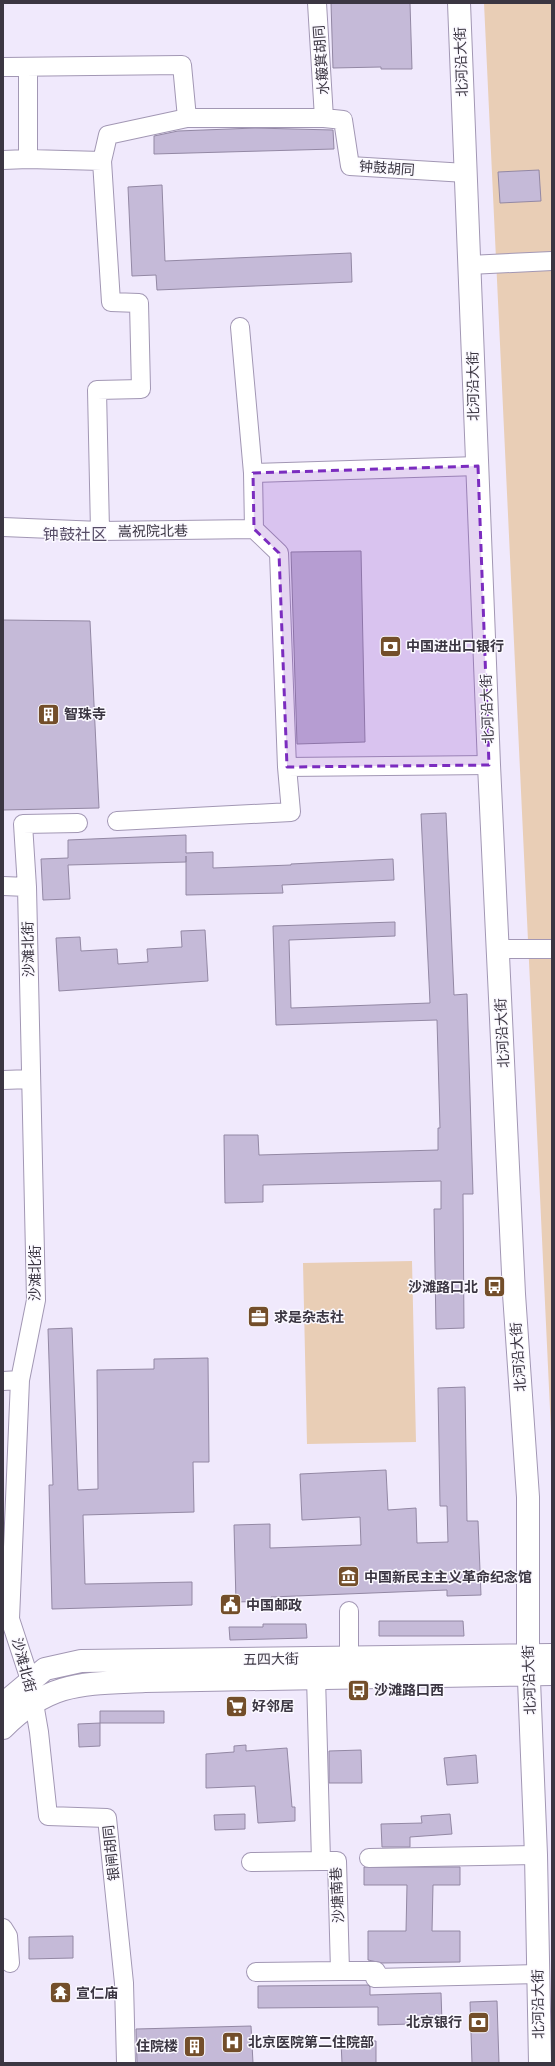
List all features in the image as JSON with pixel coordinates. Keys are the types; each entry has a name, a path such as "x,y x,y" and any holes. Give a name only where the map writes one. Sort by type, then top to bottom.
{"main road":[{"name":"北河沿大街","path":"459,3 474,430 478,466 489,765 499,949 514,1294 528,1497 528,1665 536,1855 540,2063"},
{"name":"五四大街","path":"528,1665 552,1655"},
{"name":"五四大街","path":"3,1704 45,1669 80,1661 349,1667 528,1665 552,1674"},
{"name":"五四大街","path":"3,1728 34,1701 52,1692 68,1687 99,1684 316,1677 349,1667"}],"street":[{"name":"水簸箕胡同","path":"317,3 324,118"},
{"path":"3,67 182,65 186,118"},
{"path":"28,67 28,159"},
{"path":"100,531 97,390 141,389 139,303 111,302 102,161 108,135 186,118 324,118"},
{"name":"钟鼓胡同","path":"324,118 343,120 350,166 466,173"},
{"path":"3,160 28,159 102,161"},
{"path":"469,264 552,261"},
{"path":"117,821 291,812 287,767 279,553 254,530 253,473 240,327"},
{"path":"253,473 478,466"},
{"name":"嵩祝院北巷","path":"3,527 100,531 254,530"},
{"path":"287,767 489,765"},
{"name":"沙滩北街","path":"34,1701 30,1680 7,1619 12,1381 36,1300 27,888 23,824 78,823"},
{"path":"3,886 27,888"},
{"path":"499,949 552,949"},
{"path":"3,1080 31,1079"},
{"path":"349,1611 349,1667"},
{"name":"沙塘南巷","path":"316,1677 321,1861 337,1861 340,1971"},
{"name":"银闸胡同","path":"34,1701 48,1816 107,1818 124,1983 126,2063"},
{"path":"370,1858 536,1855"},
{"path":"251,1862 321,1861"},
{"path":"3,1928 8,1936 10,1963"},
{"path":"256,1972 376,1971 375,1978 538,1974"}],"highlighted area":[{"path":"478,466 489,765 287,767 279,553 254,529 253,473"}],"shaded area":[{"path":"484,3 552,3 552,1452"},
{"path":"412,1261 416,1442 307,1444 303,1263"}],"building":[{"path":"331,3 410,3 412,69 381,69 381,67 333,68"},
{"path":"255,128 333,130 334,149 154,154 154,136 178,131"},
{"path":"539,170 541,201 500,203 498,172"},
{"path":"162,185 165,261 351,253 352,282 157,290 156,275 132,276 128,187"},
{"path":"361,551 365,742 297,744 291,552"},
{"name":"智珠寺","path":"3,620 90,621 99,808 3,810"},
{"path":"446,813 454,995 467,994 473,1194 463,1194 464,1328 436,1329 434,1209 441,1209 441,1181 263,1185 263,1202 225,1203 224,1135 258,1135 259,1155 438,1150 438,1128 440,1128 437,1020 276,1025 273,926 395,922 395,936 289,940 291,1008 430,1003 421,814"},
{"path":"186,835 186,853 213,852 213,868 393,859 394,880 282,885 283,893 186,895 186,862 68,865 70,899 43,900 41,859 68,858 68,840"},
{"path":"205,930 208,981 59,991 56,938 80,937 81,951 117,949 118,964 148,962 147,949 182,947 181,931"},
{"path":"72,1328 78,1490 98,1489 97,1370 154,1369 154,1359 208,1358 209,1462 193,1462 194,1512 83,1515 85,1584 192,1582 192,1605 52,1609 49,1485 53,1485 48,1329"},
{"path":"465,1387 467,1521 478,1521 481,1595 447,1596 447,1590 271,1597 272,1601 236,1602 234,1525 270,1524 270,1548 361,1545 360,1517 302,1520 300,1474 386,1470 388,1510 416,1508 417,1543 448,1542 447,1506 440,1506 438,1388"},
{"path":"379,1621 463,1621 464,1636 379,1636"},
{"path":"263,1624 306,1624 307,1638 230,1640 229,1627 263,1627"},
{"path":"100,1711 164,1711 164,1723 100,1723"},
{"path":"100,1723 100,1746 79,1747 78,1724"},
{"path":"246,1745 246,1751 287,1748 292,1807 295,1807 295,1821 258,1823 255,1786 206,1788 206,1754 234,1752 234,1746"},
{"path":"361,1750 362,1783 329,1783 329,1751"},
{"path":"476,1755 478,1783 447,1785 444,1758"},
{"path":"245,1814 245,1829 215,1830 214,1815"},
{"path":"450,1814 452,1834 410,1837 410,1847 382,1847 381,1824 422,1823 421,1816"},
{"path":"364,1867 460,1867 460,1885 433,1885 432,1931 460,1931 460,1962 382,1963 368,1960 368,1931 406,1931 407,1885 364,1885"},
{"path":"73,1936 73,1958 29,1959 29,1937"},
{"path":"368,1985 370,1987 370,1995 441,1993 442,2023 378,2025 378,2007 258,2008 258,1986"},
{"path":"497,2001 499,2063 472,2063 470,2002"},
{"name":"住院楼","path":"251,2026 253,2063 137,2063 136,2029"},
{"path":"376,2041 376,2063 342,2063 341,2042"}],"place":[{"name":"中国进出口银行","path":"391,646"},
{"name":"智珠寺","path":"49,714"},
{"name":"沙滩路口北","path":"494,1287"},
{"name":"求是杂志社","path":"259,1317"},
{"name":"中国新民主主义革命纪念馆","path":"349,1577"},
{"name":"中国邮政","path":"230,1605"},
{"name":"沙滩路口西","path":"358,1690"},
{"name":"好邻居","path":"237,1706"},
{"name":"宣仁庙","path":"60,1993"},
{"name":"北京银行","path":"478,2022"},
{"name":"北京医院第二住院部","path":"232,2042"},
{"name":"住院楼","path":"194,2046"}],"district":[{"name":"钟鼓社区","path":"75,534"}]}
